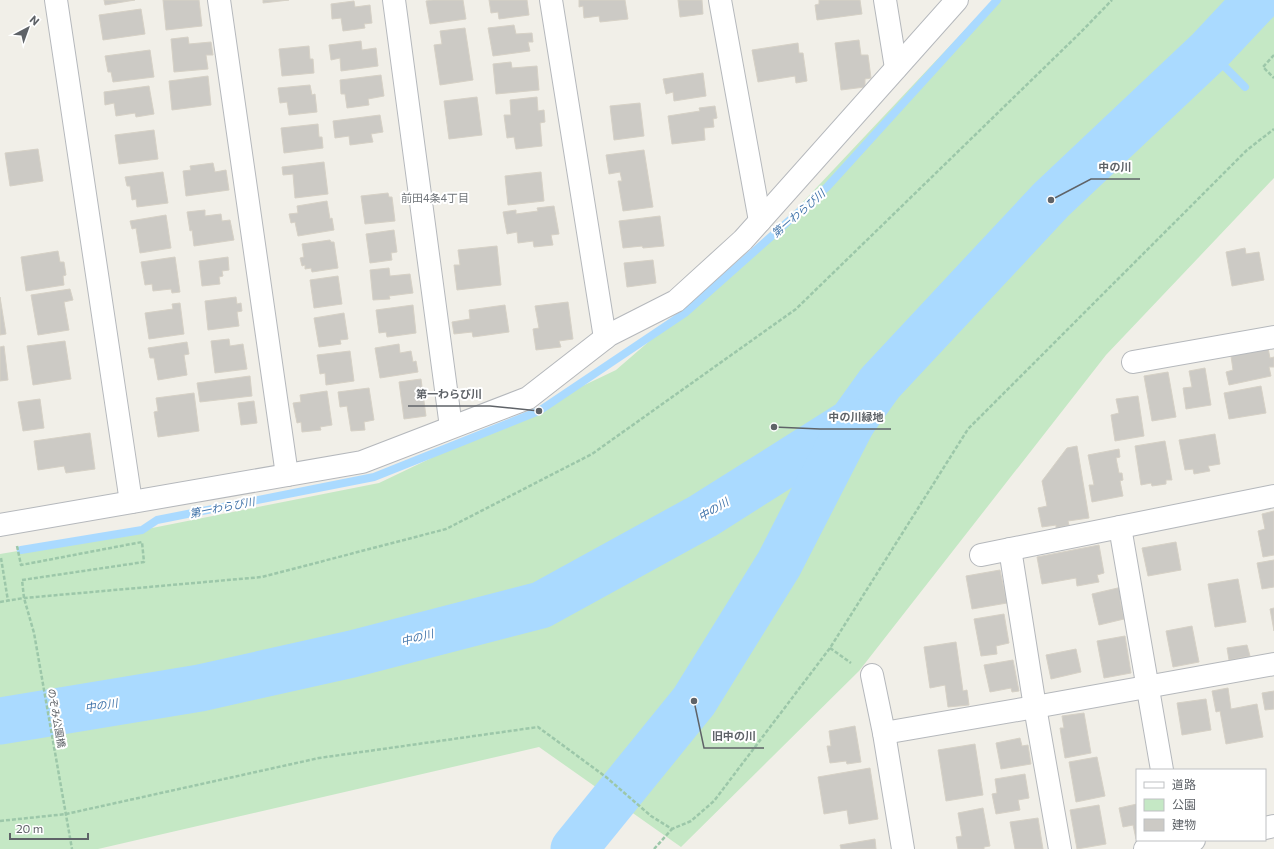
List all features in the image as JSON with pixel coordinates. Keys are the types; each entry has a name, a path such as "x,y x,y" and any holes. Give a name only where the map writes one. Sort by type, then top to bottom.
{"street":[{"path":"56,0 131,502"},
{"path":"219,0 287,475"},
{"path":"394,0 451,427"},
{"path":"551,0 605,338"},
{"path":"720,0 760,221"},
{"path":"885,0 896,68"},
{"path":"0,525 362,462 528,398 605,338 676,301 743,240 957,0"},
{"path":"1133,362 1274,337"},
{"path":"981,555 1274,496"},
{"path":"1120,527 1162,769"},
{"path":"1010,549 1035,707 1060,849"},
{"path":"884,733 1274,664"},
{"path":"864,671 884,733 902,849"},
{"path":"1145,849 1179,843"}],"path":[{"path":"0,602 24,598 262,577 446,529 592,454 796,309 1081,32 1112,0"},
{"path":"1274,55 1262,67 1274,78"},
{"path":"654,849 672,829 691,821 714,801 830,648 968,429 1247,150 1274,129"},
{"name":"のぞみ公園橋","path":"17,545 20,565 142,542 144,562 22,580 24,598 34,633 72,849"},
{"path":"1,558 8,601"},
{"path":"830,648 864,671"},
{"path":"0,820 66,814 319,758 538,727 606,777 651,816 672,829"}],"green space":[{"path":"993,0 1274,0 1274,178 1106,355 859,671 681,847 539,747 98,849 0,849 0,554 142,530 379,483 616,370 771,236"}],"building":[{"path":"104,0 135,0 105,5"},
{"path":"163,0 199,0 202,26 166,30"},
{"path":"263,0 289,0 263,3"},
{"path":"463,0 466,19 430,24 426,1"},
{"path":"489,0 527,0 529,15 499,19 498,12 491,13"},
{"path":"579,0 625,0 628,19 600,22 599,16 584,18 583,6 579,7"},
{"path":"678,0 702,0 703,14 680,17"},
{"path":"819,0 860,0 862,14 817,20 815,5 819,4"},
{"path":"354,1 355,7 370,5 372,23 364,24 365,28 343,31 341,18 332,19 331,4"},
{"path":"141,9 145,34 103,40 99,15"},
{"path":"514,25 516,34 532,33 533,42 528,42 530,51 493,56 488,28"},
{"path":"465,28 473,80 440,85 434,45 442,44 440,31"},
{"path":"188,37 189,44 211,42 213,55 206,55 208,69 174,72 171,39"},
{"path":"859,40 861,55 868,55 871,78 865,79 865,87 841,90 835,43"},
{"path":"361,41 362,50 376,48 378,66 341,71 340,58 331,60 329,45"},
{"path":"798,43 799,53 803,53 807,81 796,83 795,76 758,82 752,50"},
{"path":"309,46 310,59 313,59 314,73 282,76 279,49"},
{"path":"150,50 154,77 113,82 111,72 108,72 105,56"},
{"path":"511,62 512,68 537,66 539,90 496,94 493,64"},
{"path":"703,73 706,96 674,101 673,92 666,94 663,79"},
{"path":"381,75 384,96 368,99 369,105 347,108 345,94 341,94 340,80"},
{"path":"208,76 211,105 172,110 169,81"},
{"path":"310,85 312,95 315,94 317,112 289,115 287,102 280,103 278,88"},
{"path":"149,86 154,114 136,117 135,113 116,116 114,103 105,105 104,92"},
{"path":"477,97 482,135 449,139 444,101"},
{"path":"537,97 538,111 544,110 545,122 540,123 542,146 516,149 514,137 507,138 504,115 511,115 510,100"},
{"path":"640,103 644,136 614,140 610,106"},
{"path":"715,106 717,118 713,119 714,127 704,128 705,140 672,144 668,116 700,111 699,108"},
{"path":"380,115 383,132 371,134 373,142 350,145 349,136 335,138 333,121"},
{"path":"318,124 319,137 322,137 323,148 284,153 281,128"},
{"path":"154,130 158,159 119,164 115,135"},
{"path":"38,149 43,181 10,186 5,153"},
{"path":"644,150 653,207 623,211 618,181 622,181 620,172 609,174 606,155"},
{"path":"324,162 328,194 295,198 293,174 283,175 282,167"},
{"path":"213,163 215,172 226,170 229,190 186,196 183,171 191,170 190,166"},
{"path":"163,172 168,203 137,207 136,199 132,200 130,186 127,186 125,177"},
{"path":"541,172 544,201 508,205 505,176"},
{"path":"388,193 389,197 392,197 395,221 365,224 361,196"},
{"path":"327,201 330,219 332,218 334,230 298,236 295,222 291,223 289,214 298,213 297,206"},
{"path":"554,206 559,234 551,235 553,245 534,247 533,241 518,243 517,232 507,234 503,212 516,210 516,214 538,211 537,208"},
{"path":"205,210 205,216 221,214 222,221 230,220 234,240 194,246 192,230 190,231 187,212"},
{"path":"166,215 171,248 140,253 136,228 132,229 130,221"},
{"path":"660,216 664,246 623,248 619,221"},
{"path":"394,230 397,252 391,253 392,260 370,263 366,234"},
{"path":"330,240 331,242 334,242 338,268 312,272 311,268 305,269 305,265 302,266 300,258 304,257 302,244"},
{"path":"497,246 501,285 457,290 454,265 460,265 458,250"},
{"path":"1245,248 1246,254 1259,252 1264,280 1232,286 1226,252"},
{"path":"58,251 60,262 64,262 66,275 63,276 64,285 26,291 21,257"},
{"path":"175,257 180,292 172,293 171,289 153,291 152,284 145,285 141,262"},
{"path":"228,257 229,270 222,271 223,276 219,277 220,284 202,286 199,261"},
{"path":"653,260 656,283 627,287 624,263"},
{"path":"389,268 390,276 410,274 413,293 389,296 390,299 373,300 370,270"},
{"path":"338,276 342,304 314,308 310,280"},
{"path":"70,289 73,300 64,302 69,330 38,335 31,295"},
{"path":"0,297 6,334 0,335"},
{"path":"236,297 237,304 241,303 242,311 237,312 239,326 208,330 205,301"},
{"path":"568,302 573,339 559,341 561,347 536,350 533,329 539,328 535,306"},
{"path":"180,303 184,334 149,339 145,313 173,309 172,304"},
{"path":"413,305 416,333 387,337 386,332 379,333 376,310"},
{"path":"505,305 509,332 473,337 472,332 454,334 452,322 470,319 469,310"},
{"path":"344,313 348,339 340,340 341,344 319,347 314,318"},
{"path":"229,339 230,346 243,344 247,369 215,373 211,341"},
{"path":"65,341 71,379 33,385 27,346"},
{"path":"187,342 189,354 184,355 187,375 158,380 154,358 150,358 148,348"},
{"path":"399,344 400,353 411,351 413,362 416,361 418,372 380,378 375,348"},
{"path":"4,346 8,380 0,381 0,347"},
{"path":"1268,348 1270,358 1274,357 1274,367 1269,367 1271,376 1229,385 1226,372 1233,370 1231,356"},
{"path":"350,351 354,381 326,385 325,373 320,374 317,355"},
{"path":"1205,368 1211,405 1186,409 1183,388 1192,387 1189,371"},
{"path":"1168,372 1176,417 1152,421 1144,376"},
{"path":"250,376 252,396 200,402 197,383"},
{"path":"421,379 426,416 404,419 399,382"},
{"path":"1261,386 1266,413 1229,419 1224,393"},
{"path":"369,388 374,420 364,422 365,430 351,431 347,406 340,407 338,392"},
{"path":"327,391 332,425 320,427 321,430 302,432 301,422 297,423 293,403 301,402 300,395"},
{"path":"194,393 199,431 158,437 154,412 158,411 156,398"},
{"path":"1138,396 1144,436 1115,441 1111,415 1119,413 1116,399"},
{"path":"40,399 44,428 23,431 18,402"},
{"path":"254,401 257,423 241,425 238,403"},
{"path":"90,433 95,469 66,473 64,466 38,470 34,441"},
{"path":"1215,434 1220,464 1208,466 1210,471 1194,474 1193,469 1185,470 1179,440"},
{"path":"1165,441 1172,480 1166,480 1166,484 1152,486 1151,483 1141,485 1135,446"},
{"path":"1077,446 1089,518 1068,521 1069,525 1056,528 1056,525 1042,527 1038,508 1047,506 1042,481 1067,448"},
{"path":"1119,449 1120,457 1116,458 1119,473 1122,473 1123,480 1120,481 1123,496 1092,502 1089,485 1094,485 1088,455"},
{"path":"1274,511 1274,555 1263,557 1258,531 1265,529 1262,514"},
{"path":"1176,542 1181,570 1148,576 1142,548"},
{"path":"1099,545 1104,573 1097,575 1099,582 1077,586 1076,578 1042,584 1037,557"},
{"path":"1274,560 1274,587 1262,589 1257,563"},
{"path":"1000,570 1007,603 972,609 966,576"},
{"path":"1238,579 1246,622 1215,627 1208,584"},
{"path":"1122,587 1125,599 1120,600 1124,619 1099,625 1092,594"},
{"path":"1274,608 1274,631 1270,609"},
{"path":"1004,614 1009,643 996,646 997,654 981,656 974,619"},
{"path":"1192,626 1199,662 1173,667 1166,631"},
{"path":"1125,636 1131,673 1104,678 1097,641"},
{"path":"956,642 963,691 967,690 969,705 948,707 945,685 930,688 924,647"},
{"path":"1247,645 1250,656 1229,660 1227,648"},
{"path":"1076,649 1081,672 1051,679 1046,655"},
{"path":"1013,660 1019,691 1012,692 1011,688 990,692 984,665"},
{"path":"1228,688 1231,709 1257,704 1263,737 1226,744 1220,711 1216,712 1212,691"},
{"path":"1274,691 1274,709 1265,710 1262,693"},
{"path":"1206,699 1211,730 1182,735 1177,703"},
{"path":"1084,713 1091,753 1065,758 1060,728 1064,728 1062,716"},
{"path":"855,726 861,762 847,764 846,761 830,763 827,746 831,746 829,731"},
{"path":"1020,738 1022,746 1028,745 1031,764 1001,769 996,743"},
{"path":"975,744 983,795 946,801 938,750"},
{"path":"1097,757 1105,796 1076,802 1069,762"},
{"path":"870,768 878,819 849,824 847,810 824,814 818,777"},
{"path":"1025,774 1029,798 1018,800 1020,810 996,814 992,794 997,793 995,779"},
{"path":"1136,804 1136,839 1133,825 1123,827 1119,808"},
{"path":"1099,805 1106,844 1077,849 1070,810"},
{"path":"983,808 990,846 984,847 984,849 958,849 956,837 962,836 958,813"},
{"path":"1038,818 1043,849 1015,849 1010,822"},
{"path":"875,839 876,849 841,849 840,845"}],"waterway":[{"name":"第一わらび川","path":"21,550 142,530 157,520 374,477 539,411 685,313 827,187 997,0"},
{"name":"中の川","path":"0,721 200,688 352,654 541,605 703,516 852,422 880,383 1051,200 1209,51 1257,0"},
{"path":"1209,51 1245,87"},
{"path":"574,849 694,701 779,564 852,422"}],"place":[{"name":"中の川","path":"1051,200"},
{"name":"第一わらび川","path":"539,411"},
{"name":"中の川緑地","path":"774,427"},
{"name":"旧中の川","path":"694,701"}],"district":[{"name":"前田4条4丁目","path":"435,197"}]}
